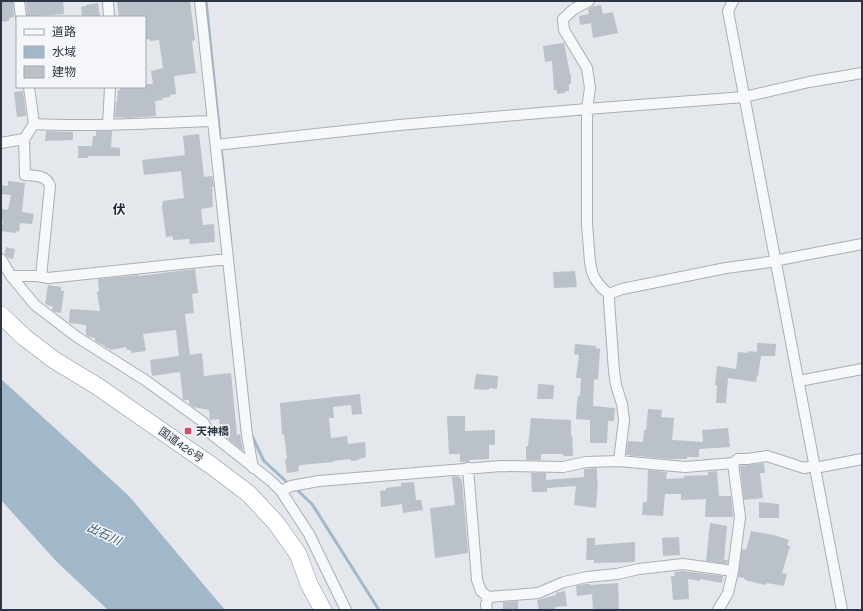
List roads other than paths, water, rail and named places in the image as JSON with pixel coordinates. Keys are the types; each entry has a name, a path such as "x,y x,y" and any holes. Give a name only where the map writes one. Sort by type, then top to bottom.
{"highway":[{"name":"国道426号","path":"1,315 24,337 54,360 97,386 212,466 249,494 276,523 298,554 309,584 323,610"}],"street":[{"path":"19,1 21,16"},
{"path":"108,1 109,16"},
{"path":"200,1 247,435 253,468"},
{"path":"589,1 574,9 562,19 564,30 587,68 590,88 588,108 587,224 590,262 594,279 609,294 614,371 616,385 622,404 624,420 619,461"},
{"path":"732,1 728,11 842,610"},
{"path":"216,145 399,125 588,108 744,97 809,82 862,73"},
{"path":"28,88 34,124 24,139 25,176 45,178 49,181 50,186 41,277"},
{"path":"108,125 110,88"},
{"path":"34,124 108,125 214,121"},
{"path":"1,143 24,139"},
{"path":"609,294 622,289 726,268 862,244"},
{"path":"1,259 10,276 41,310 77,337 145,380 203,422 210,434 271,481 281,491 309,534 346,610"},
{"path":"10,276 48,278 228,259"},
{"path":"799,381 862,369"},
{"path":"281,491 291,486 319,481 501,466 563,467 586,462 619,461 685,467 733,463 738,459 747,460 767,456 804,468 862,459"},
{"path":"718,610 728,593 733,571 740,517 733,463"},
{"path":"468,468 477,580 481,591 488,597 538,593 564,582 587,577 683,564 733,571"},
{"path":"487,610 486,605 488,597"}],"water":[{"name":"出石川","path":"1,379 129,496 225,610 108,610 57,562 1,500"}],"waterway":[{"path":"206,1 231,245"},
{"path":"252,436 264,461 289,484"},
{"path":"295,488 312,504 379,610"}],"place":[{"name":"天神橋","path":"188,431"}],"district":[{"name":"伏","path":"119,209"}]}
